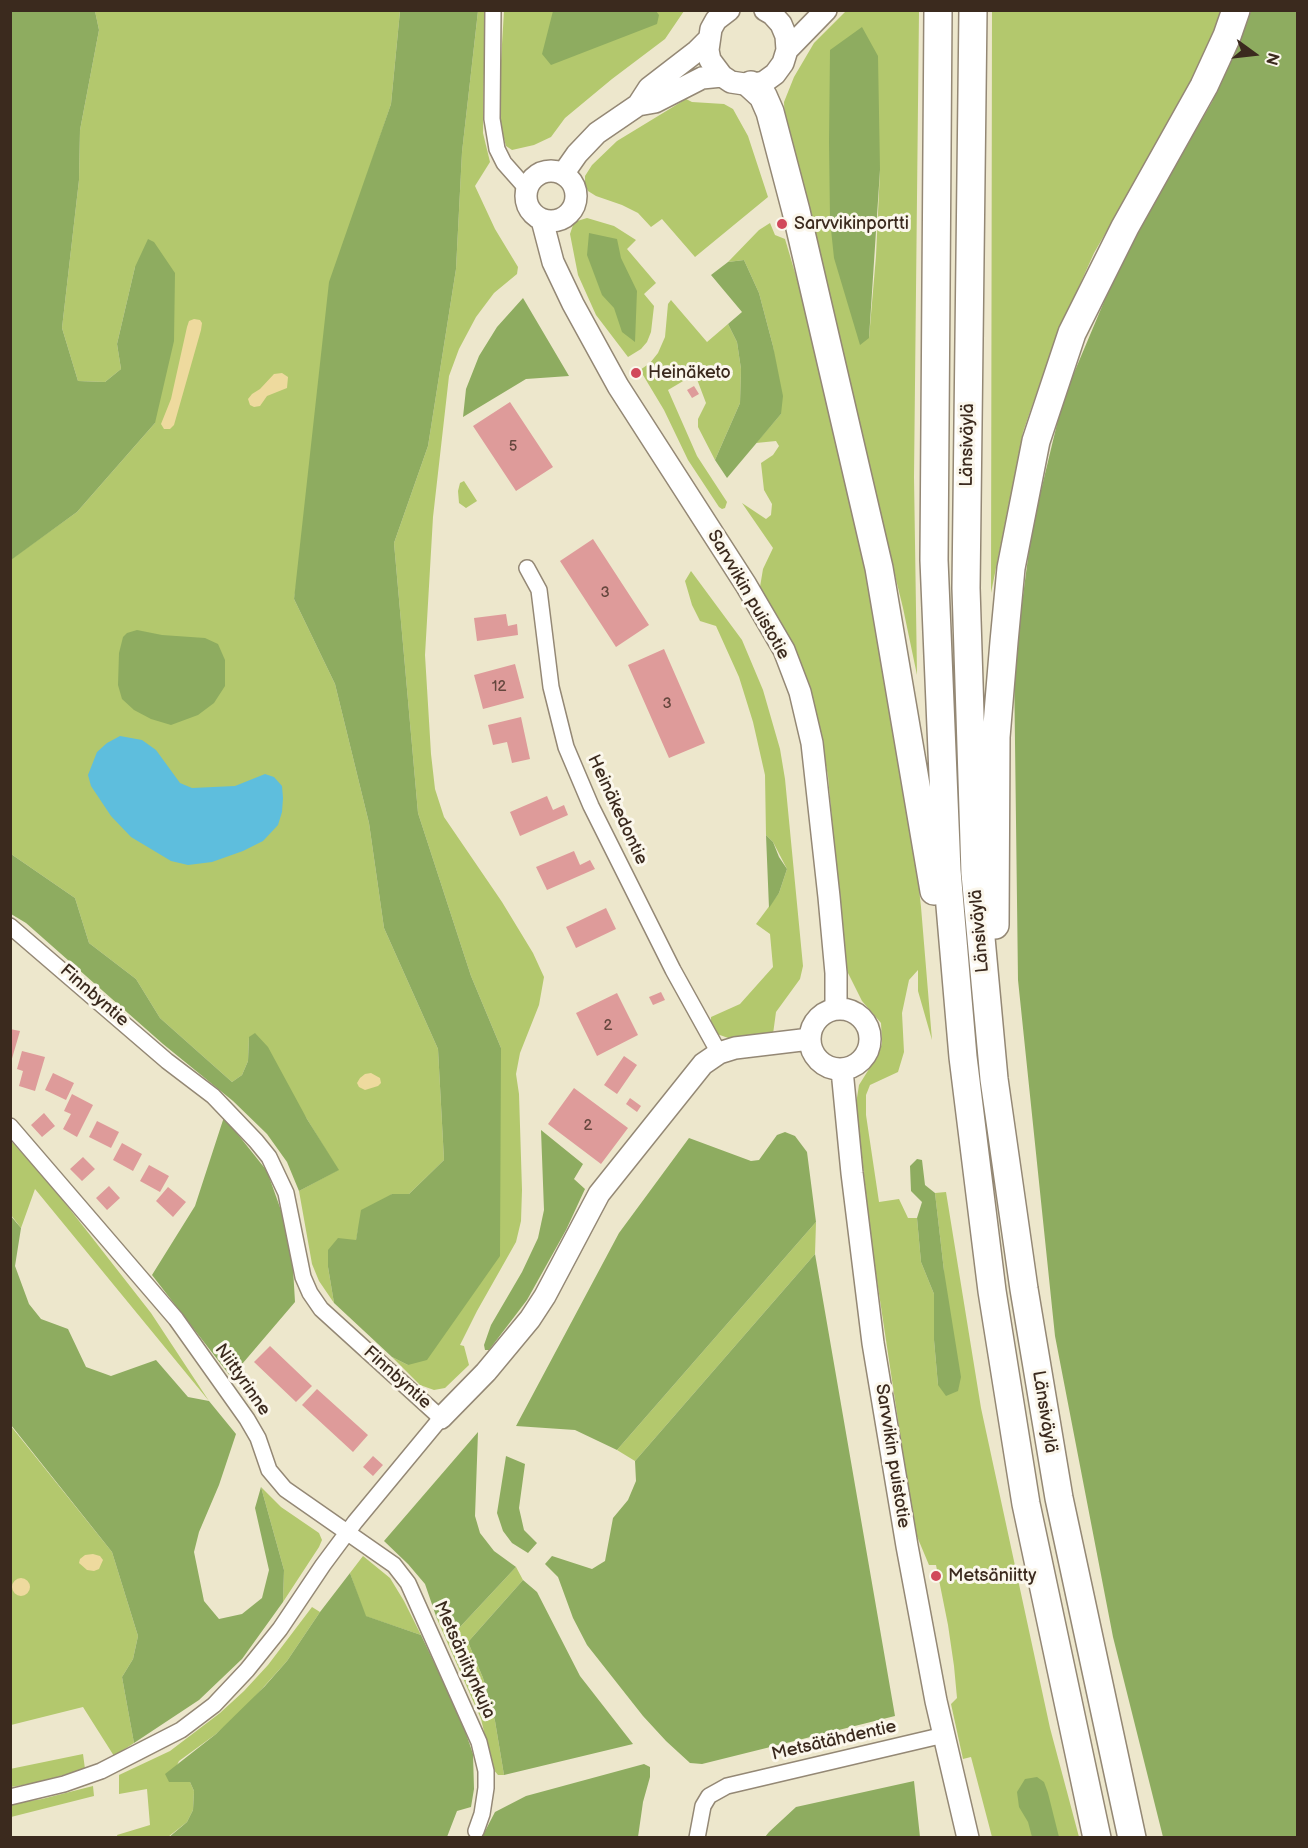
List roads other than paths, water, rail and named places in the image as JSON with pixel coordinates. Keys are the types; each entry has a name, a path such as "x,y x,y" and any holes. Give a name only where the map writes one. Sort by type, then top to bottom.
{"highway":[{"name":"Länsiväylä","path":"938,10 934,560 947,871 963,1057 992,1291 1026,1504 1097,1838"},
{"name":"Länsiväylä","path":"973,10 966,588 975,873 994,1079 1024,1289 1059,1498 1132,1838"},
{"path":"994,1079 996,737 1011,568 1036,441 1072,333 1125,227 1204,86 1236,10"},
{"path":"751,85 763,96 770,112 782,156 879,568 963,1057"}],"main road":[{"path":"729,10 716,20 711,29 708,40 710,60 722,76 731,82 751,85 764,82 775,74 783,63 787,50 786,36 781,24 765,10"},
{"path":"787,50 826,10"},
{"path":"562,174 597,133 638,105 649,88 708,40"},
{"path":"638,105 655,102 702,78 722,76"},
{"path":"546,171 562,174 573,183 575,203 567,216 554,221 542,220 528,206 527,189 537,175 546,171"},
{"name":"Sarvvikin puistotie","path":"542,220 551,256 573,304 618,386 746,585 784,650 800,692 812,743 836,973 836,1009"},
{"path":"836,1009 847,1009 857,1014 869,1031 870,1041 868,1052 862,1061 842,1070 823,1065 811,1049 810,1039 817,1019 825,1012 836,1009"},
{"name":"Finnbyntie","path":"441,1418 486,1372 530,1319 545,1296 599,1194 703,1064 719,1053 735,1048 810,1039"},
{"name":"Sarvvikin puistotie","path":"842,1070 873,1343 907,1546 944,1735 968,1838"}],"street":[{"path":"493,10 492,119 497,149 504,162 527,189"},
{"name":"Heinäkedontie","path":"526,568 539,591 551,687 567,750 591,806 673,970 719,1053"},
{"name":"Finnbyntie","path":"10,926 168,1061 213,1096 256,1141 274,1165 286,1193 303,1277 310,1293 321,1309 441,1418"},
{"name":"Niittyrinne","path":"10,1126 176,1319 247,1419 258,1438 269,1470 285,1489 347,1534"},
{"path":"10,1797 64,1784 101,1771 181,1730 214,1705 247,1670 280,1629 323,1565 441,1418"},
{"name":"Metsäniitynkuja","path":"347,1534 394,1565 408,1582 437,1647 478,1742 486,1771 482,1814 476,1831"},
{"name":"Metsätähdentie","path":"697,1838 703,1806 709,1796 733,1785 944,1735"}],"water":[{"path":"120,736 142,740 156,750 180,783 192,788 235,786 265,774 274,777 282,786 283,798 278,825 263,841 212,862 188,865 171,861 131,837 111,816 91,786 88,775 97,752"}],"place":[{"name":"Sarvvikinportti","path":"782,224"},
{"name":"Heinäketo","path":"636,373"},
{"name":"Metsäniitty","path":"936,1576"}]}
